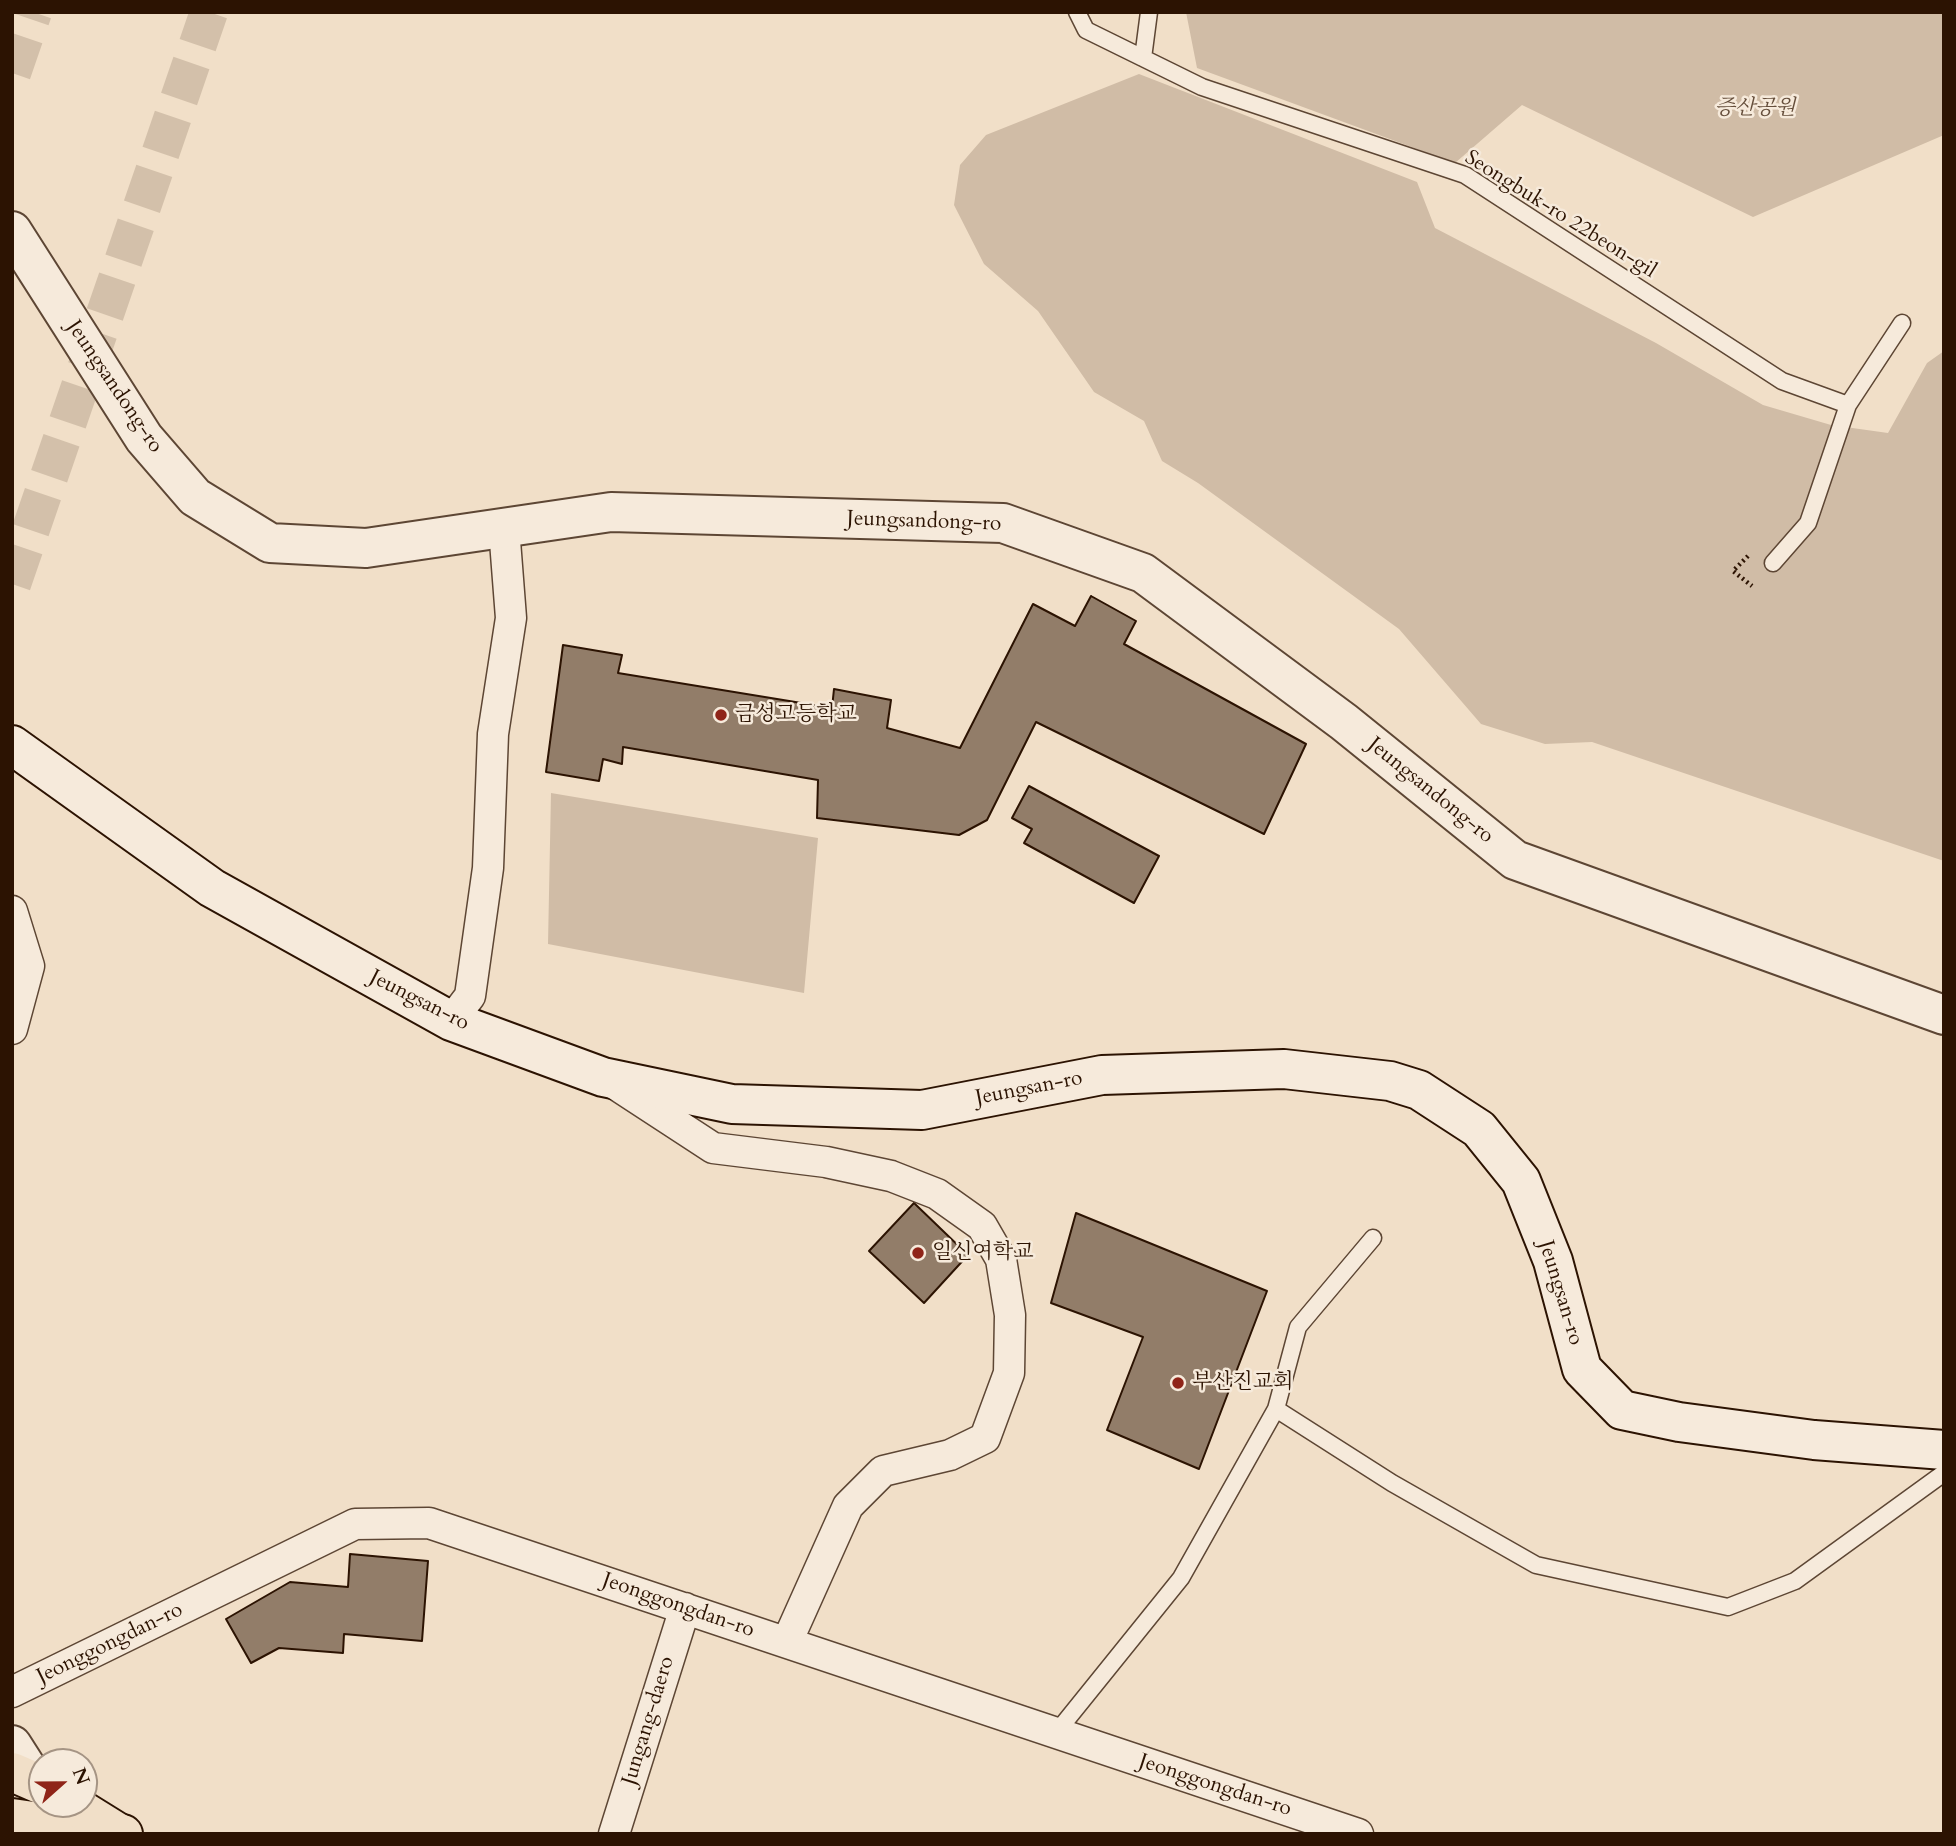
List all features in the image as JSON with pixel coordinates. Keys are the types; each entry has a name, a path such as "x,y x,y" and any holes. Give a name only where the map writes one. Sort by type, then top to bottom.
{"main road":[{"path":"12,1818 120,1833"},
{"path":"95,1818 120,1833"}],"street":[{"name":"Jeungsandong-ro","path":"12,230 144,438 195,496 270,543 366,548 611,512 1003,523 1143,573 1344,722 1515,860 1944,1016"},
{"path":"451,1021 470,996 488,868 493,734 511,618 504,528"},
{"name":"Jeungsan-ro","path":"12,745 212,888 451,1021 603,1076 732,1104 922,1110 1102,1075 1284,1069 1390,1081 1419,1090 1479,1129 1521,1181 1553,1261 1582,1369 1622,1410 1679,1422 1814,1440 1944,1450"},
{"path":"12,911 29,966 12,1028"},
{"path":"603,1076 713,1148 826,1161 891,1175 937,1194 982,1226 1001,1259 1010,1315 1009,1373 985,1438 950,1455 883,1471 848,1506 786,1642"},
{"name":"Jeonggongdan-ro","path":"12,1692 355,1524 429,1523 1056,1733 1325,1828 1358,1834"},
{"name":"Jungang-daero","path":"614,1834 685,1608"},
{"path":"12,1745 28,1775"}],"lane":[{"name":"Seongbuk-ro 22beon-gil","path":"1077,12 1086,30 1202,87 1465,175 1782,381 1848,405"},
{"path":"1143,58 1149,12"},
{"path":"1773,563 1808,523 1848,405 1902,323"},
{"path":"1056,1733 1181,1578 1276,1409 1298,1327 1373,1238"},
{"path":"1276,1409 1392,1483 1536,1565 1728,1607 1796,1581 1944,1473"}],"green space":[{"name":"증산공원","path":"1186,12 1944,12 1944,135 1753,217 1522,105 1455,163 1197,68"},
{"path":"1139,74 1417,182 1435,228 1656,343 1763,405 1831,425 1888,433 1927,363 1944,351 1944,861 1592,742 1545,744 1481,724 1399,629 1198,483 1162,461 1144,421 1094,392 1038,311 984,264 954,205 960,165 986,135"},
{"path":"551,793 818,838 804,993 548,944"}],"building":[{"name":"금성고등학교","path":"1091,596 1136,621 1124,644 1306,744 1264,834 1036,722 987,820 959,835 817,818 818,780 623,747 622,764 603,759 599,781 546,772 563,645 622,655 618,673 832,708 834,689 891,700 887,728 960,748 1033,604 1075,626"},
{"path":"1029,786 1159,856 1134,903 1024,843 1032,829 1012,818"},
{"name":"일신여학교","path":"914,1203 968,1255 924,1303 869,1251"},
{"name":"부산진교회","path":"1076,1213 1267,1291 1199,1469 1107,1430 1143,1337 1051,1303"},
{"path":"350,1554 428,1561 422,1641 344,1634 343,1653 279,1648 251,1663 226,1619 290,1582 348,1587"}],"tunnel":[{"path":"12,73 33,12"},
{"path":"12,584 209,12"}],"place":[{"name":"금성고등학교","path":"721,715"},
{"name":"일신여학교","path":"918,1253"},
{"name":"부산진교회","path":"1178,1383"}]}
